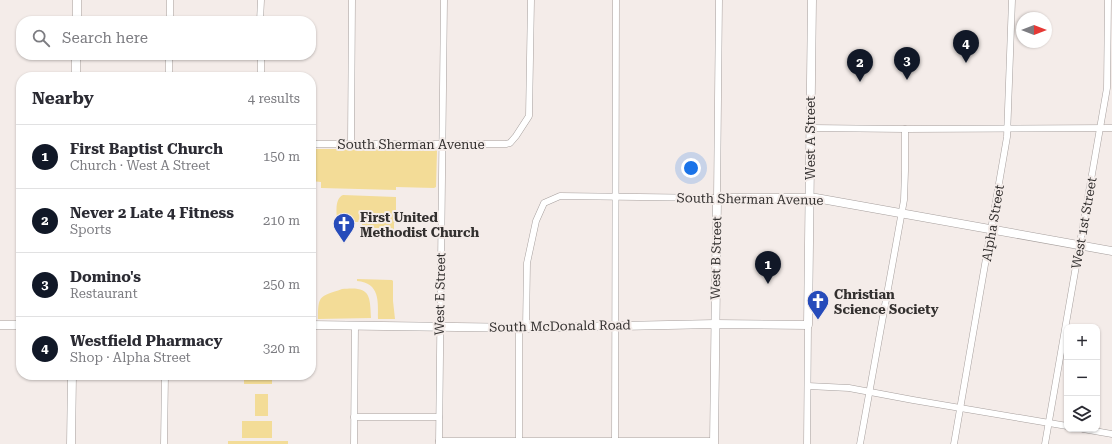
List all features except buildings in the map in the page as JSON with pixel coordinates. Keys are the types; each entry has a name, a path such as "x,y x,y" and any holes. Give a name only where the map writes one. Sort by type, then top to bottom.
{"street":[{"path":"77,0 77,16"},
{"path":"170,0 170,16"},
{"path":"260,16 261,0"},
{"path":"351,143 352,0"},
{"name":"West E Street","path":"439,443 444,0"},
{"name":"South Sherman Avenue","path":"316,144 510,143 529,116 530,0"},
{"path":"615,441 614,326 616,0"},
{"name":"West B Street","path":"714,442 719,0"},
{"name":"West A Street","path":"807,444 812,0"},
{"name":"Alpha Street","path":"954,444 1008,129 1012,0"},
{"name":"West 1st Street","path":"1046,444 1107,88 1108,0"},
{"path":"76,60 76,72"},
{"path":"169,60 169,72"},
{"path":"261,60 261,72"},
{"path":"811,128 1112,128"},
{"path":"860,444 904,200 906,171 905,129"},
{"name":"South Sherman Avenue","path":"522,328 527,263 536,221 544,203 560,196 810,198 1112,251"},
{"name":"South McDonald Road","path":"316,325 522,328 715,324 808,325"},
{"path":"0,325 16,325"},
{"path":"354,444 355,326"},
{"path":"519,441 522,328"},
{"path":"71,444 72,380"},
{"path":"164,444 165,380"},
{"path":"808,386 850,388 1064,426"},
{"path":"354,417 439,417"},
{"path":"1100,432 1112,434"},
{"path":"439,443 519,441 714,442"}],"shaded area":[{"path":"316,149 435,149 437,151 436,187 434,188 396,187 396,190 321,188 321,182 316,182"},
{"path":"343,195 396,197 396,222 394,223 394,232 381,233 381,228 362,228 362,222 337,222 337,203"},
{"path":"357,279 393,281 395,319 378,319 378,306 374,289 365,282 357,281"},
{"path":"342,289 358,289 367,293 370,303 371,318 318,319 319,305 322,298 325,295"},
{"path":"244,380 272,380 272,384 244,384"},
{"path":"255,394 268,394 268,416 255,416"},
{"path":"242,421 272,421 272,438 242,438"},
{"path":"228,441 288,441 288,444 228,444"}],"place":[{"name":"Westfield Pharmacy","path":"966,63"},
{"name":"Domino's","path":"907,80"},
{"name":"Never 2 Late 4 Fitness","path":"860,82"},
{"name":"First United Methodist Church","path":"344,244"},
{"name":"First Baptist Church","path":"768,284"},
{"name":"Christian Science Society","path":"818,320"}]}
